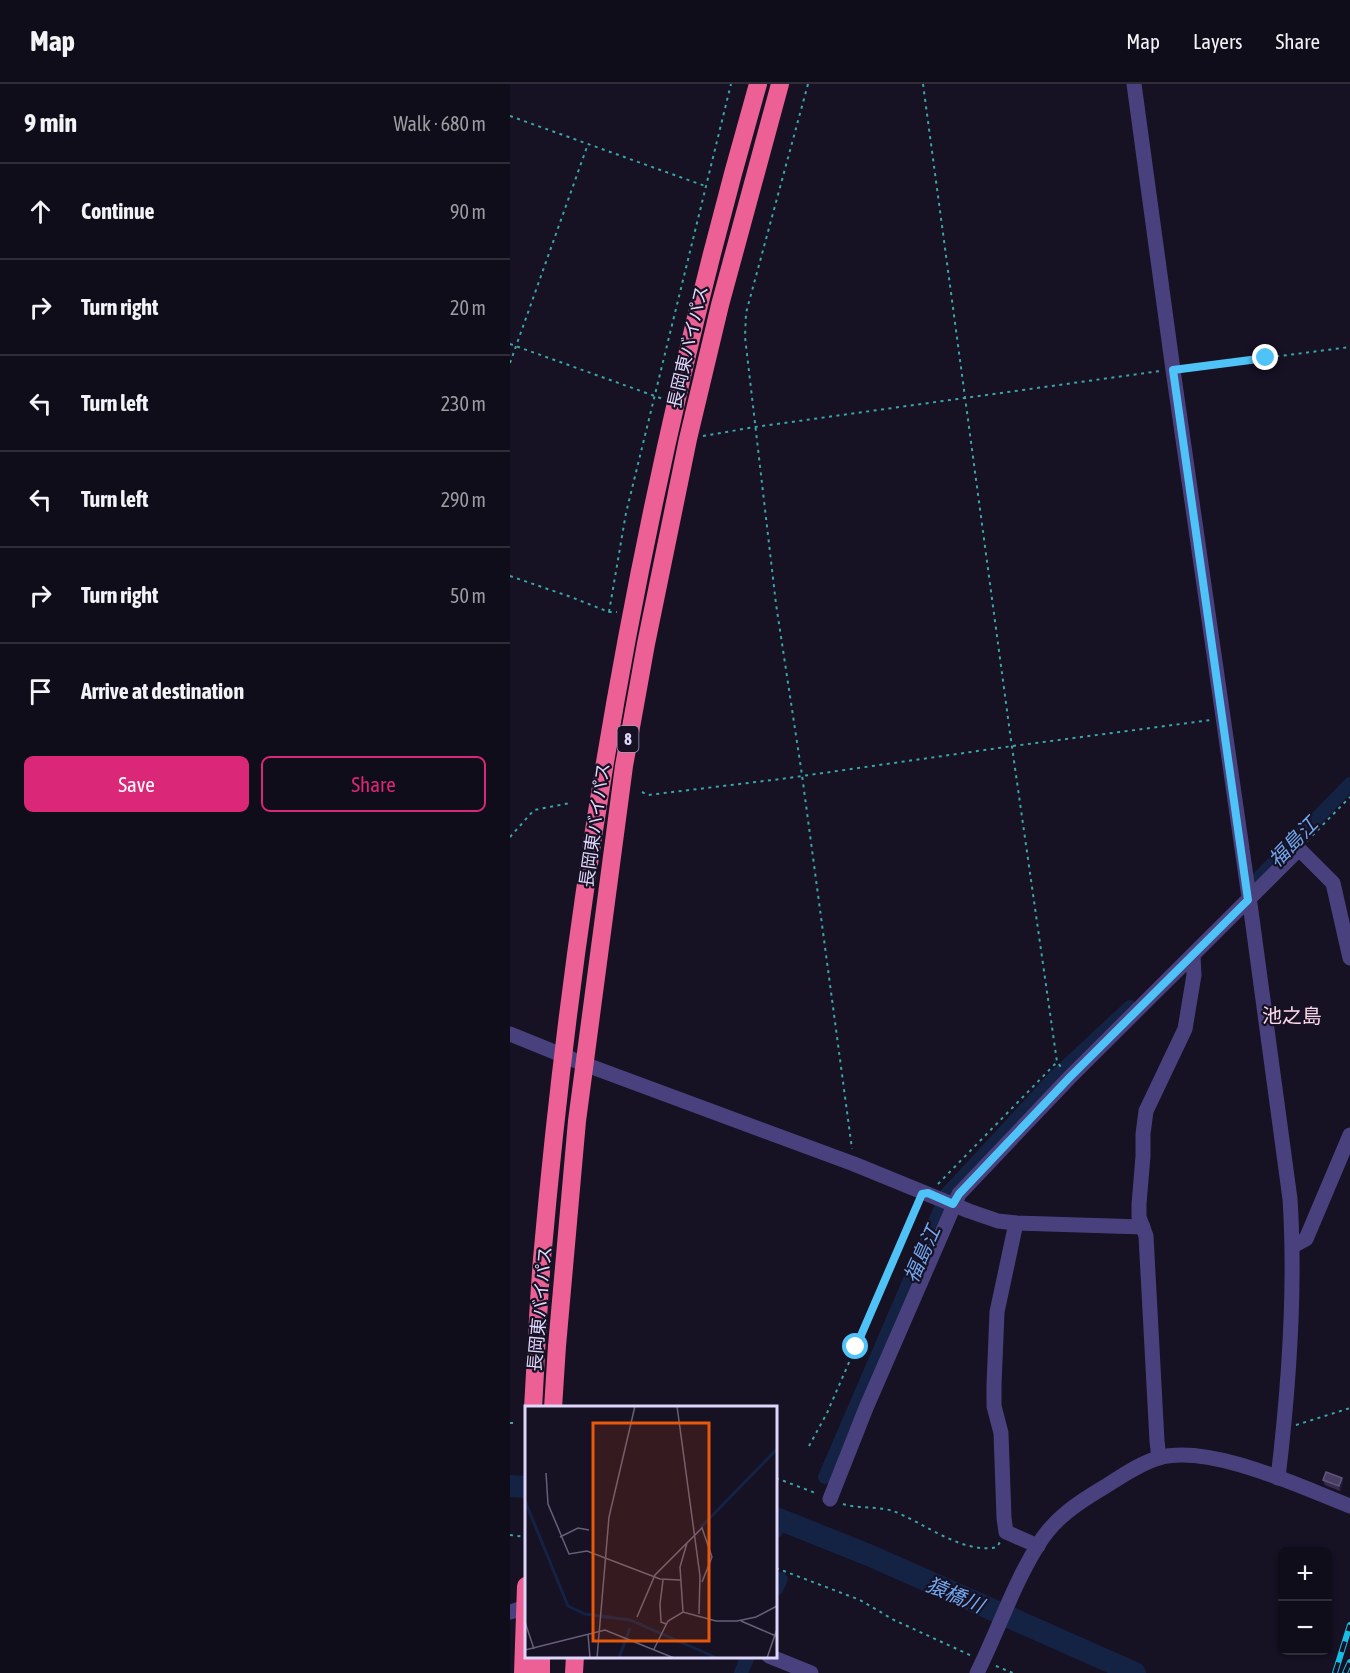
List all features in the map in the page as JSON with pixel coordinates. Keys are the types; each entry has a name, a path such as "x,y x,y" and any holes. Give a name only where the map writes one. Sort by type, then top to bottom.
{"highway":[{"name":"長岡東バイパス","path":"533,1406 542,1261 563,1055 599,790 652,510 701,296 759,84"},
{"name":"長岡東バイパス","path":"553,1406 577,1121 624,766 646,644 688,439 722,293 780,84"},
{"path":"523,1673 525,1610"},
{"path":"574,1673 575,1658"}],"street":[{"path":"1134,84 1290,1198 1293,1246 1285,1424 1278,1478"},
{"path":"830,1499 866,1408 959,1194 1070,1077 1299,849 1333,883 1350,958"},
{"path":"1160,1458 1156,1441 1146,1236 1139,1217 1143,1134 1146,1111 1185,1029 1194,975 1192,956"},
{"path":"510,1034 584,1064 854,1164 983,1216 1016,1223 1143,1227"},
{"path":"1293,1246 1306,1239 1350,1135"},
{"path":"1016,1223 997,1312 994,1406 1002,1433 1006,1532 1038,1546"},
{"path":"982,1663 1025,1568 1050,1527 1074,1505 1142,1465 1160,1458 1194,1455 1215,1458 1278,1478 1350,1506"},
{"path":"510,1612 525,1607"},
{"path":"774,1658 811,1673"}],"path":[{"path":"609,612 626,513 730,84"},
{"path":"808,84 746,313 745,337 776,604 802,775 854,1164"},
{"path":"809,1446 827,1413 922,1194 928,1193 1058,1063 1010,733 923,84"},
{"path":"510,116 705,186"},
{"path":"510,363 588,144"},
{"path":"510,344 677,404"},
{"path":"688,439 755,427 1350,347"},
{"path":"510,576 609,612 633,610"},
{"path":"642,792 648,795 1223,718"},
{"path":"1299,849 1350,797"},
{"path":"510,837 534,810 570,803"},
{"path":"1285,1424 1296,1425 1350,1408"},
{"path":"777,1478 848,1505 874,1506 895,1512 958,1542 990,1549 997,1547 1006,1532"},
{"path":"510,1535 525,1537"},
{"path":"777,1568 860,1600 894,1620 982,1663 1013,1673"}],"building":[{"path":"1326,1472 1342,1478 1339,1486 1323,1480"}],"waterway":[{"name":"福島江","path":"1252,885 1350,784"},
{"name":"福島江","path":"825,1477 947,1194 1057,1075 1130,1007"},
{"name":"猿橋川","path":"510,1486 525,1487"},
{"name":"猿橋川","path":"777,1518 871,1556 1135,1673"},
{"name":"福島江","path":"777,1528 780,1519"},
{"name":"福島江","path":"777,1587 781,1579"},
{"name":"福島江","path":"741,1673 747,1658"}],"railway":[{"path":"1335,1673 1350,1625"},
{"path":"1345,1673 1350,1662"}],"district":[{"name":"池之島","path":"1292,1016"}],"route":[{"path":"856,1347 922,1194 928,1193 953,1204 959,1194 1070,1077 1248,900 1173,370 1266,358"}]}
